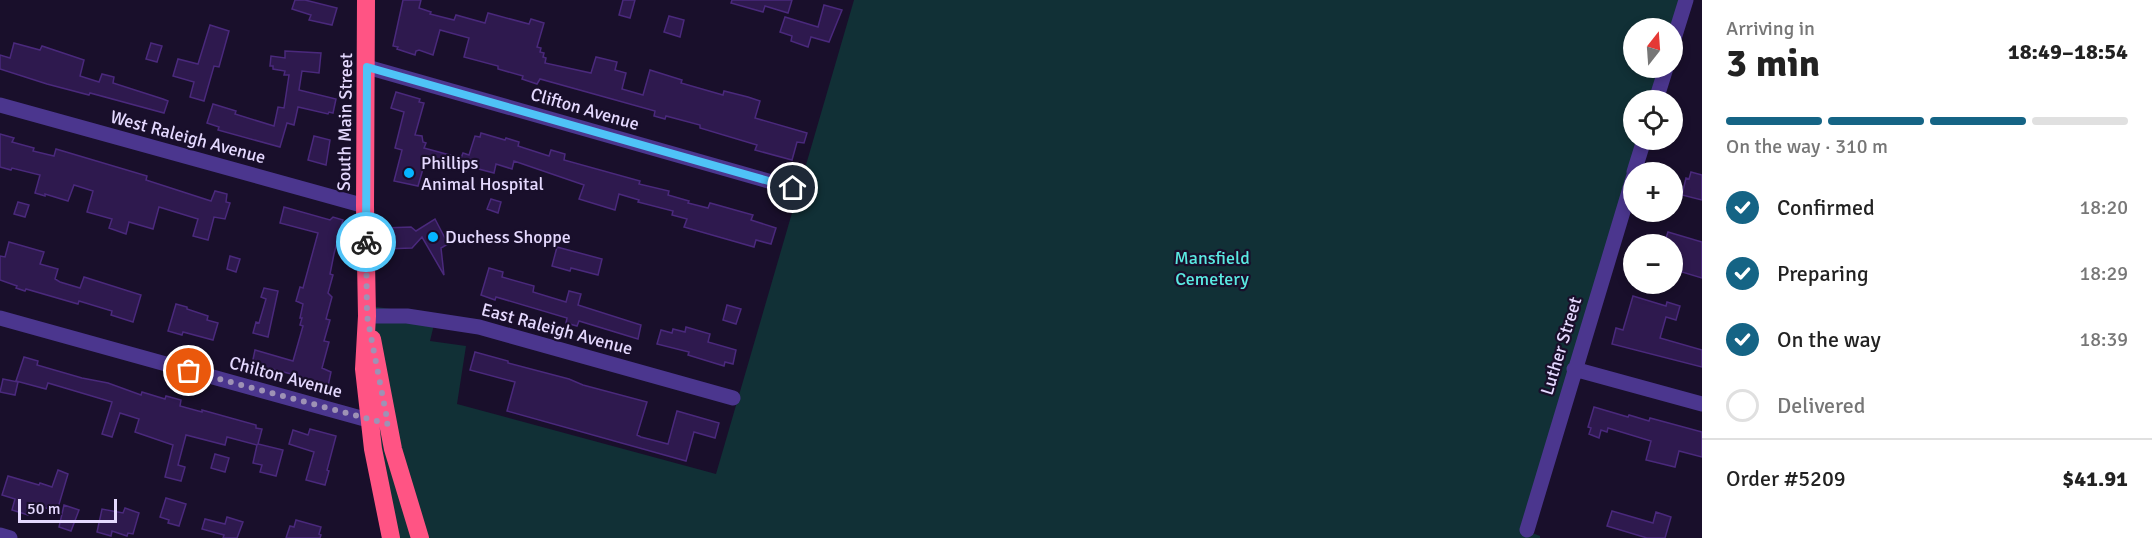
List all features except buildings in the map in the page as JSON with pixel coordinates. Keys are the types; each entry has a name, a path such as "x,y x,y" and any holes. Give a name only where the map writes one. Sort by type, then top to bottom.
{"highway":[{"name":"South Main Street","path":"366,0 367,316 364,369 378,481 391,538"},
{"name":"South Main Street","path":"367,316 400,478 420,538"}],"street":[{"path":"1680,18 1686,0"},
{"name":"Clifton Avenue","path":"367,67 793,188"},
{"name":"West Raleigh Avenue","path":"0,105 365,206"},
{"name":"Luther Street","path":"1527,530 1623,210"},
{"name":"East Raleigh Avenue","path":"367,316 407,316 479,327 733,398"},
{"name":"Chilton Avenue","path":"0,318 369,421 388,424"},
{"path":"1574,369 1702,404"},
{"path":"0,535 10,538"}],"green space":[{"name":"Mansfield Cemetery","path":"854,0 1687,0 1677,18 1623,18 1623,78 1662,78 1658,90 1623,90 1623,150 1640,150 1636,162 1623,162 1623,207 1527,531 1540,538 382,538 364,444 358,374 358,304 436,316 430,341 466,346 457,404 716,474"}],"way so far":[{"path":"189,371 369,421 388,424 367,316 366,242"}],"place":[{"name":"Phillips Animal Hospital","path":"409,173"},
{"name":"Duchess Shoppe","path":"433,237"}],"route":[{"path":"366,242 367,67 793,188"}]}
